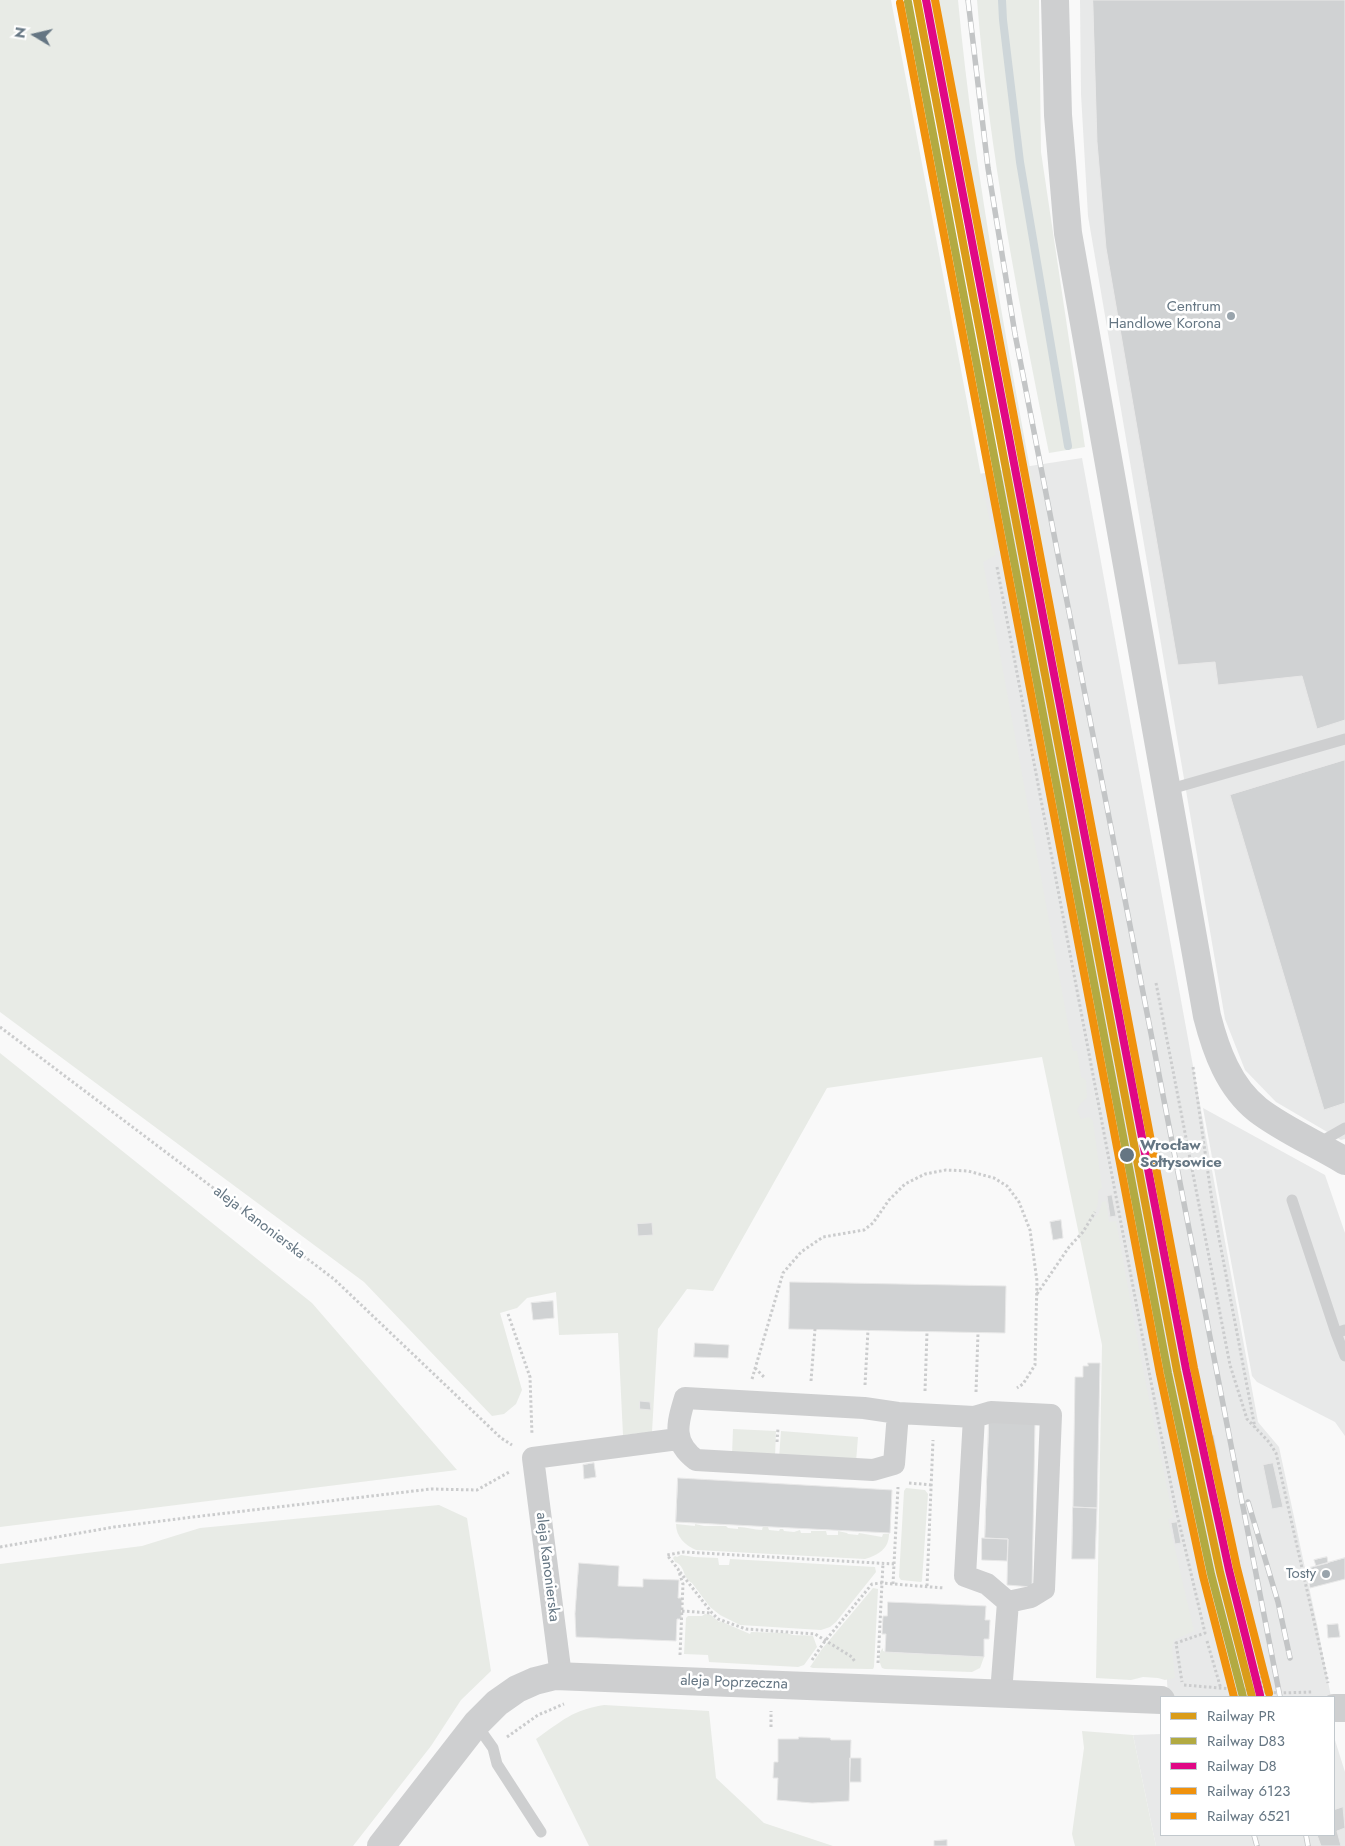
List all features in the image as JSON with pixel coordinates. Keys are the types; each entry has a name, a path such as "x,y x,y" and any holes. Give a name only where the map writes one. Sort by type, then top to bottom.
{"street":[{"path":"1055,0 1058,115 1068,233 1207,1016 1218,1052 1232,1080 1244,1096 1258,1110 1345,1161"},
{"path":"898,1413 896,1473 873,1470 696,1460 687,1454 678,1439 680,1415 685,1398 864,1408 898,1413 929,1422 974,1417 990,1412 1051,1415 1044,1589 1031,1597 1008,1602"},
{"path":"974,1417 965,1576 986,1584 1008,1602"},
{"path":"534,1458 678,1439"},
{"name":"aleja Kanonierska","path":"534,1458 562,1676"},
{"path":"1001,1693 1008,1602"},
{"name":"aleja Poprzeczna","path":"381,1846 476,1724 497,1703 517,1689 535,1681 554,1676 1160,1700"}],"lane":[{"path":"1167,790 1345,739"},
{"path":"1317,1144 1345,1128"},
{"path":"1292,1200 1340,1331 1345,1356"},
{"path":"476,1724 493,1748 497,1764 541,1832"}],"path":[{"path":"1034,559 1196,1402 1247,1603 1264,1692"},
{"path":"998,567 1159,1424 1175,1504 1205,1633 1176,1643 1183,1685 1327,1695 1276,1453 1269,1442 1247,1420 1230,1365 1156,983"},
{"name":"aleja Kanonierska","path":"0,1027 334,1279 501,1438"},
{"path":"1192,1061 1212,1201 1255,1428"},
{"path":"747,1402 783,1273 801,1252 823,1237 864,1230 873,1223 889,1200 905,1184 925,1174 946,1170 968,1170 994,1178 1007,1186 1019,1202 1030,1230 1038,1282 1035,1365 1023,1384 1012,1392"},
{"path":"1037,1295 1069,1247 1083,1232 1095,1212"},
{"path":"0,1547 114,1527 213,1514 431,1489 477,1490 534,1458 530,1377 508,1314"},
{"path":"809,1406 815,1329"},
{"path":"864,1408 868,1330"},
{"path":"927,1332 932,1485 927,1586"},
{"path":"974,1417 978,1333"},
{"path":"755,1368 769,1382"},
{"path":"776,1465 779,1404"},
{"path":"893,1584 896,1473 932,1485"},
{"path":"857,1665 852,1657 816,1634 746,1629 718,1619 667,1555 684,1552 894,1564"},
{"path":"878,1665 883,1563"},
{"path":"678,1569 683,1584 680,1656"},
{"path":"810,1664 825,1641 872,1584 946,1588"},
{"path":"682,1611 712,1613"},
{"path":"1207,1641 1221,1689"},
{"path":"493,1748 538,1715 568,1702"},
{"path":"771,1727 772,1705"}],"shaded area":[{"path":"0,0 891,0 996,555 983,562 1073,1051 1077,1051 1081,1077 1086,1080 1087,1098 1077,1110 1081,1119 1089,1117 1093,1121 1102,1188 1098,1191 1096,1210 1086,1226 1099,1213 1102,1202 1106,1201 1109,1222 1116,1221 1173,1518 1168,1519 1194,1631 1174,1640 1172,1648 1175,1678 1165,1680 1143,1677 1131,1680 1096,1678 1102,1345 1042,1057 827,1088 713,1291 687,1289 658,1329 652,1432 623,1435 618,1333 559,1335 556,1292 527,1298 517,1308 500,1313 522,1390 516,1404 504,1414 492,1416 364,1282 0,1012"},
{"path":"928,0 958,0 965,68 984,205 1044,544 1030,546 989,342"},
{"path":"977,0 1039,0 1041,152 1085,447 1049,453 1006,228 989,114"},
{"name":"Centrum Handlowe Korona","path":"1080,0 1345,0 1345,1139 1341,1140 1276,1102 1245,1070 1225,1019 1088,216 1081,94"},
{"path":"1082,458 1258,1422 1279,1447 1331,1696 1168,1696 1166,1665 1059,1027 959,477"},
{"path":"0,1053 312,1303 457,1470 0,1527"},
{"path":"1203,1108 1325,1175 1345,1233 1345,1436 1335,1422 1257,1382 1252,1376"},
{"path":"733,1429 776,1431 775,1457 732,1455"},
{"path":"781,1431 858,1437 856,1462 779,1458"},
{"path":"906,1488 925,1490 928,1494 921,1582 901,1580 899,1577 904,1491"},
{"path":"439,1505 467,1518 491,1671 461,1700 431,1746 353,1846 0,1846 0,1564 142,1546 200,1528"},
{"path":"676,1524 726,1526 738,1529 738,1527 741,1527 762,1530 763,1526 768,1527 769,1530 779,1531 783,1529 784,1531 794,1532 800,1530 801,1533 826,1531 827,1535 838,1535 838,1531 848,1534 858,1535 859,1533 882,1537 883,1534 889,1534 889,1539 882,1551 865,1559 696,1550 682,1540 676,1529"},
{"path":"681,1555 718,1558 719,1565 729,1565 730,1559 875,1567 876,1572 830,1627 821,1630 740,1625 720,1615 710,1607 689,1581 681,1566 675,1562 673,1558"},
{"path":"873,1588 878,1589 873,1669 810,1667 822,1649"},
{"path":"705,1614 711,1615 719,1622 750,1634 751,1632 787,1633 813,1636 817,1647 804,1665 798,1667 709,1662 708,1655 684,1654 686,1618 688,1616 702,1616"},
{"path":"883,1648 883,1651 886,1652 984,1657 980,1668 972,1672 885,1669 882,1668 880,1661 880,1652"},
{"path":"604,1705 709,1711 716,1778 764,1823 833,1846 589,1846 536,1739 575,1713"},
{"path":"1082,1731 1133,1735 1156,1846 1075,1846 1072,1834 1084,1748"},
{"path":"1160,1734 1160,1836 1335,1836 1335,1740 1345,1772 1345,1846 1156,1846 1133,1735"}],"building":[{"name":"Centrum Handlowe Korona","path":"1093,0 1345,0 1345,720 1317,729 1302,676 1218,685 1215,662 1178,665 1106,248 1097,142"},
{"path":"1345,760 1345,1103 1324,1110 1230,795"},
{"path":"1159,1144 1163,1165 1155,1167 1151,1145"},
{"path":"1112,1195 1116,1216 1110,1217 1107,1196"},
{"path":"1061,1220 1063,1238 1053,1240 1050,1222"},
{"path":"652,1223 653,1235 638,1236 637,1224"},
{"path":"790,1282 1006,1286 1005,1333 789,1329"},
{"path":"553,1301 554,1318 533,1320 531,1303"},
{"path":"695,1343 729,1345 728,1358 694,1357"},
{"path":"1088,1363 1100,1363 1097,1508 1073,1507 1075,1377 1083,1377 1083,1366 1088,1366"},
{"path":"640,1401 650,1402 651,1410 640,1409"},
{"path":"989,1421 1035,1422 1032,1587 1007,1585 1008,1539 985,1538"},
{"path":"1214,1435 1218,1456 1211,1457 1207,1436"},
{"path":"594,1463 596,1477 584,1479 583,1465"},
{"path":"1273,1463 1283,1507 1272,1509 1263,1465"},
{"path":"678,1478 892,1490 890,1533 676,1522"},
{"path":"1073,1507 1097,1508 1095,1559 1072,1559"},
{"path":"1177,1522 1181,1543 1175,1544 1171,1523"},
{"path":"982,1538 1008,1539 1007,1561 982,1560"},
{"path":"1327,1557 1328,1563 1316,1566 1314,1560"},
{"name":"Tosty","path":"1345,1558 1345,1579 1310,1588 1306,1569"},
{"path":"579,1563 619,1566 618,1586 643,1587 643,1579 679,1580 678,1598 682,1598 681,1619 677,1619 676,1641 576,1637 575,1614"},
{"path":"888,1602 986,1606 985,1620 990,1620 989,1639 984,1639 984,1657 885,1652 886,1634 882,1634 883,1616 887,1616"},
{"path":"1338,1624 1340,1637 1328,1638 1327,1625"},
{"path":"799,1737 851,1740 849,1801 812,1803 777,1800 778,1778 773,1778 774,1762 778,1762 778,1739 798,1739"},
{"path":"850,1758 861,1758 861,1782 850,1782"},
{"path":"1343,1807 1345,1828 1337,1831 1341,1846 1321,1846 1317,1836 1335,1836 1335,1810"},
{"path":"947,1840 947,1846 934,1846 934,1841"}],"waterway":[{"path":"1002,0 1020,162 1068,446"}],"railway":[{"path":"968,0 988,168 1015,334 1280,1696"},
{"path":"1248,1502 1278,1602 1290,1658"},
{"path":"1254,1836 1257,1846"},
{"path":"1306,1836 1308,1846"}],"rail line":[{"name":"PR","path":"917,0 1177,1371 1220,1572 1252,1696"},
{"name":"D8","path":"926,0 1186,1369 1229,1570 1260,1695"},
{"name":"6521","path":"935,0 1194,1368 1237,1568 1269,1693"},
{"name":"D83","path":"908,2 1168,1373 1211,1574 1243,1696"},
{"name":"6123","path":"900,3 1160,1374 1203,1576 1234,1696"}],"place":[{"name":"Centrum Handlowe Korona","path":"1231,316"},
{"name":"Wrocław Sołtysowice","path":"1127,1155"},
{"name":"Tosty","path":"1326,1574"}]}
